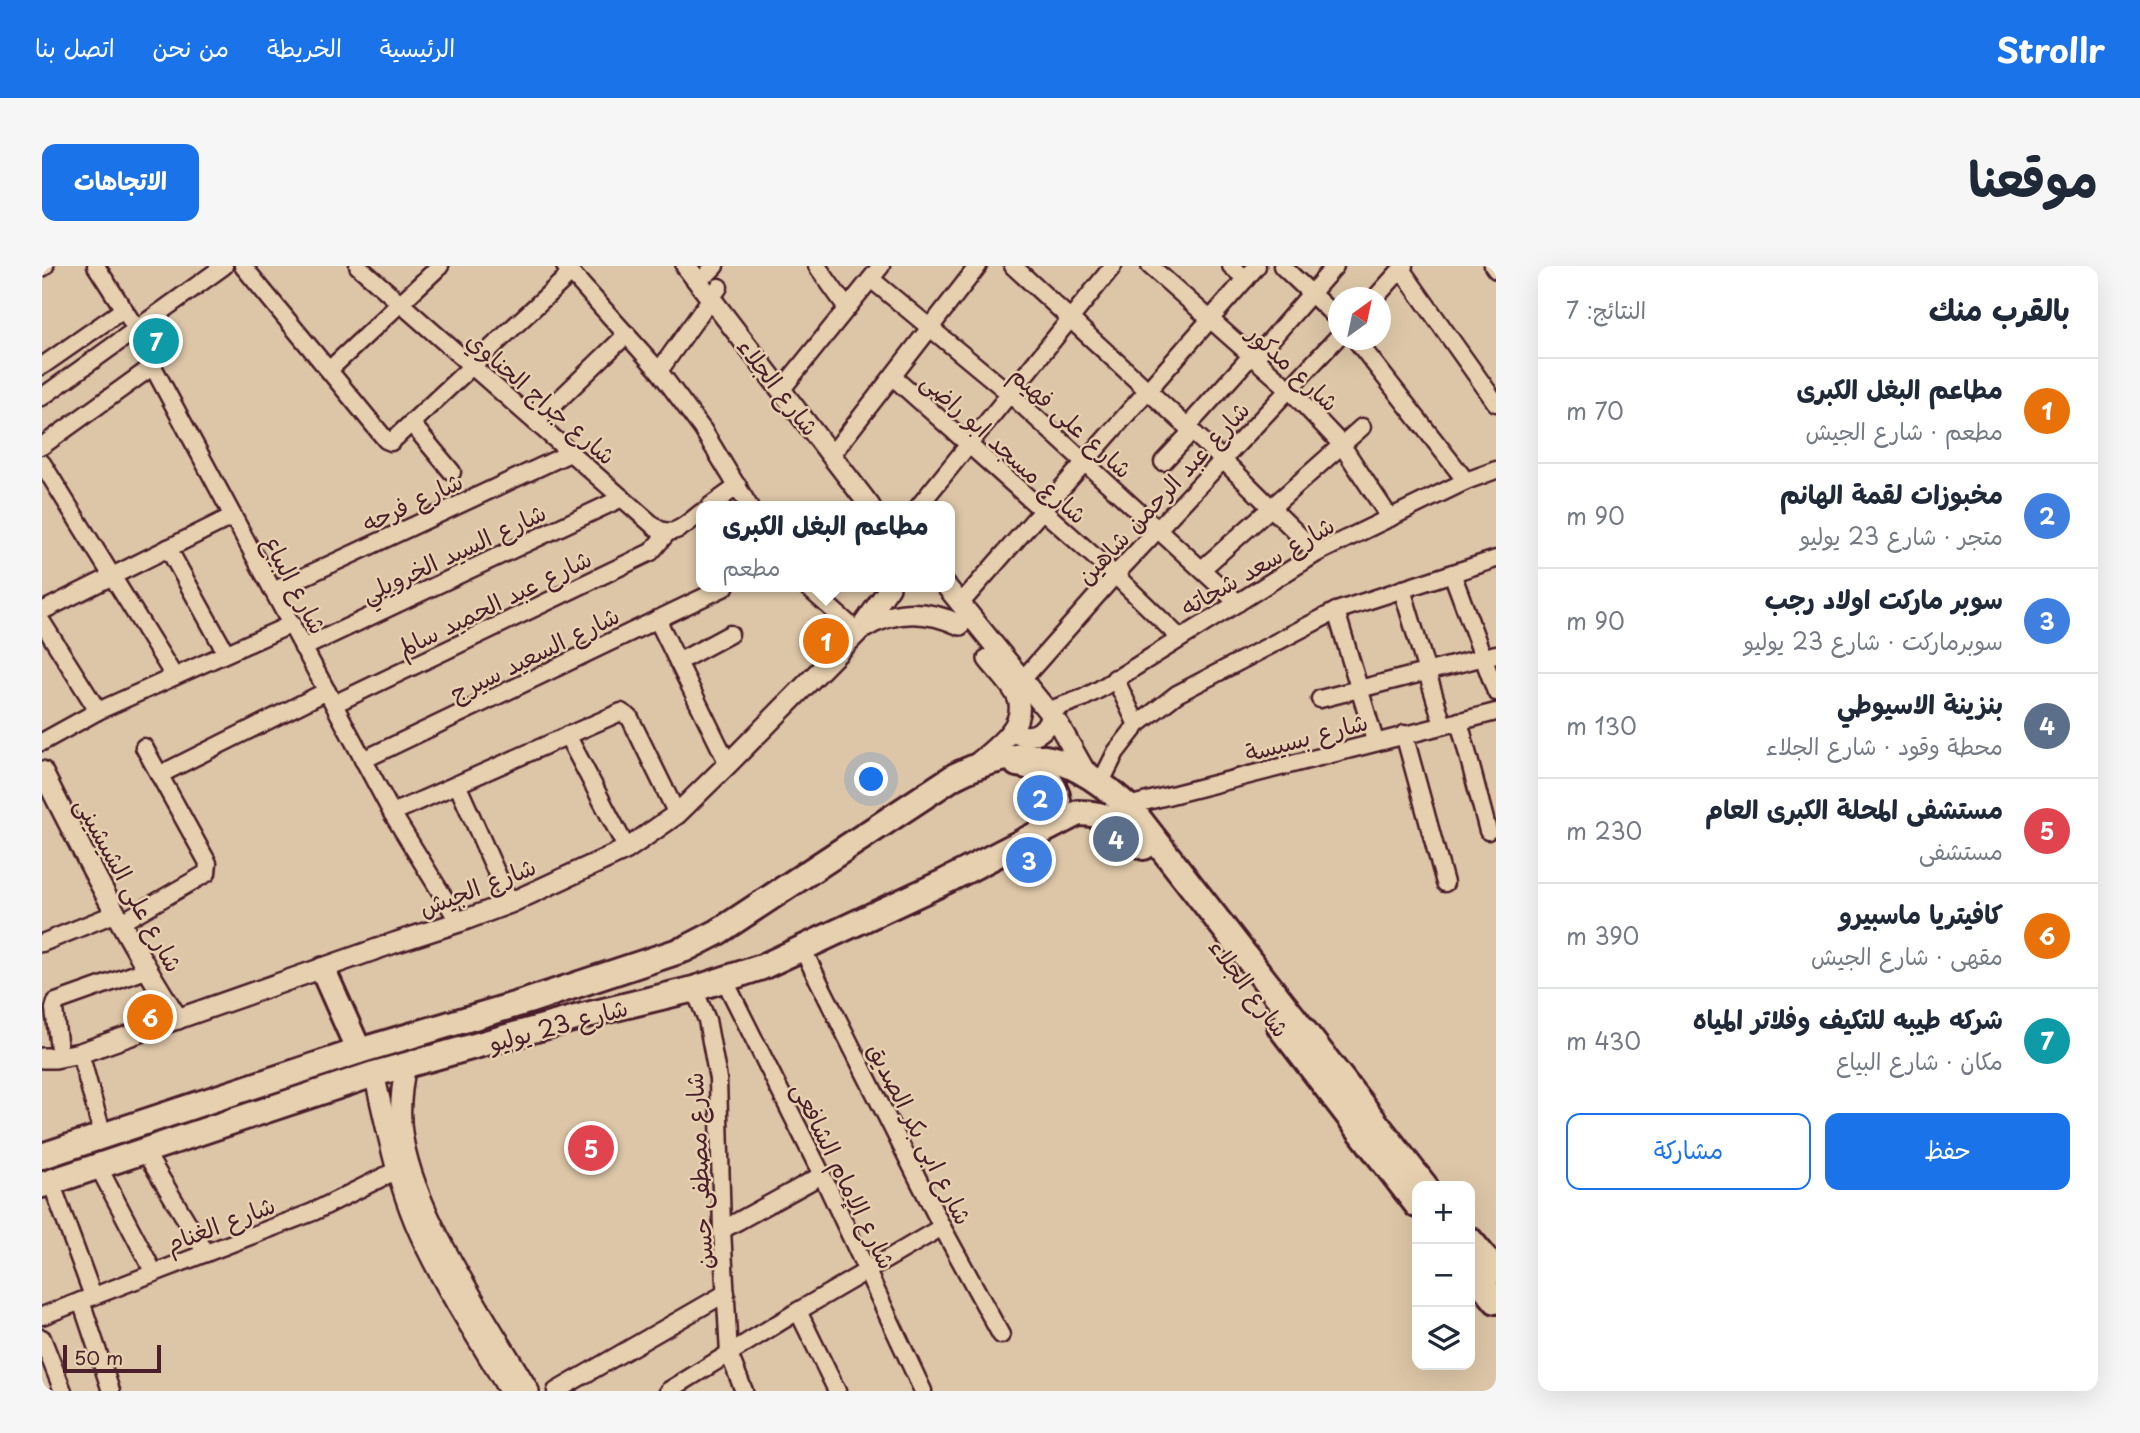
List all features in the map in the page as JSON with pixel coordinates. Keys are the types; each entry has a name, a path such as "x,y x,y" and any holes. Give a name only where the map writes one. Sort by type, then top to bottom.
{"main road":[{"name":"شارع الجلاء","path":"981,765 1030,755 1056,760 1093,777 1128,806 1307,1048 1412,1198"},
{"path":"981,765 1022,764 1042,773 1056,789 1060,811 1058,822"},
{"name":"شارع 23 يوليو","path":"42,1156 359,1051 528,1002 685,949 706,939 955,776 981,765"},
{"name":"شارع الجلاء","path":"1058,822 1077,813 1096,814 1111,818 1132,832 1307,1048 1421,1181"},
{"name":"شارع 23 يوليو","path":"47,1183 374,1074 583,1016 694,989 762,967 946,881 1058,822"},
{"path":"323,970 359,1051"},
{"path":"576,985 573,1002 583,1016"},
{"path":"528,1002 541,1012 538,1029"},
{"path":"244,1090 254,1115"},
{"path":"1473,1244 1496,1271"},
{"path":"1475,1275 1496,1301"}],"street":[{"name":"شارع البياع","path":"96,266 137,330 143,348 392,813 459,922"},
{"path":"42,397 224,266"},
{"path":"243,266 386,440 394,441 473,366 568,269 659,371 702,430 746,501"},
{"name":"شارع جراج الحناوي","path":"358,266 655,527 667,534"},
{"path":"329,370 440,266"},
{"name":"شارع الجلاء","path":"686,266 711,278 786,384 881,501"},
{"path":"817,266 847,308"},
{"path":"836,449 978,266"},
{"path":"1013,266 1223,460 1317,553"},
{"path":"923,501 1113,266"},
{"name":"شارع مدكور","path":"1150,266 1289,389 1341,444 1390,517"},
{"path":"1231,266 1246,279"},
{"path":"960,604 1257,266"},
{"path":"1282,266 1328,308"},
{"path":"1163,462 1189,429 1335,266"},
{"path":"1385,287 1403,267 1496,403"},
{"path":"786,384 876,272"},
{"name":"شارع على فهيم","path":"876,272 930,328 1009,393 1238,603"},
{"path":"659,371 711,278"},
{"path":"42,366 124,309"},
{"path":"536,422 627,334"},
{"name":"شارع عبد الرحمن شاهين","path":"1022,680 1115,575 1328,348"},
{"path":"1364,350 1466,481"},
{"path":"44,439 153,366"},
{"name":"شارع مسجد ابو راضى","path":"893,377 1115,575 1180,637"},
{"path":"412,424 452,472"},
{"path":"1202,569 1341,444 1363,428"},
{"name":"شارع الجلاء","path":"836,449 867,501"},
{"name":"شارع فرحه","path":"273,591 570,453"},
{"path":"42,463 174,677"},
{"name":"شارع سعد شحاته","path":"1049,714 1083,698 1317,553 1466,481 1496,470"},
{"path":"717,501 738,486"},
{"name":"شارع السيد الخرويلي","path":"303,648 622,498"},
{"path":"42,611 233,516"},
{"path":"667,534 675,532 696,516"},
{"name":"شارع عبد الحميد سالم","path":"159,775 651,552 667,534"},
{"path":"168,548 226,653"},
{"path":"1093,777 1137,724 1177,694 1336,611 1496,559"},
{"path":"1452,573 1490,656 1496,692"},
{"path":"1402,589 1427,671 1451,723 1488,831"},
{"name":"شارع السعيد سيرج","path":"363,760 715,592"},
{"path":"813,592 858,632"},
{"name":"شارع الجيش","path":"61,1056 178,1019 459,922 510,903 627,849 677,814 728,764 858,632 886,592"},
{"path":"935,592 1017,699 1018,713 1011,731 981,765"},
{"name":"شارع الجلاء","path":"951,592 1067,736 1093,777"},
{"path":"1336,611 1375,741"},
{"name":"شارع الجيش","path":"858,632 873,622 908,613 943,617 960,625"},
{"path":"657,619 728,764"},
{"path":"42,622 98,711"},
{"path":"42,741 98,711 292,624"},
{"path":"678,662 730,634"},
{"path":"1320,699 1490,656"},
{"path":"1115,678 1137,724"},
{"path":"392,813 618,712 627,715 677,814"},
{"name":"شارع بسيسة","path":"1128,806 1496,712"},
{"path":"1011,731 1020,735 1035,735 1047,726 1049,714"},
{"path":"1404,734 1445,883"},
{"path":"567,735 627,849"},
{"path":"42,943 117,918 207,873 208,863 144,747"},
{"name":"شارع على الشيشينى","path":"42,771 117,918 178,1019"},
{"path":"457,784 510,903"},
{"name":"شارع ابى بكر الصديق","path":"803,950 942,1227 1001,1335"},
{"path":"103,1136 61,1056 54,1009 56,1002 146,970"},
{"name":"شارع الإمام الشافعى","path":"724,979 822,1175 923,1391"},
{"name":"شارع مصطفى حسن","path":"694,989 707,1020 718,1079 729,1354 744,1391"},
{"path":"403,1166 400,1114 406,1065"},
{"path":"374,1074 403,1166 442,1241 509,1391"},
{"path":"145,1152 206,1253"},
{"path":"98,1166 154,1273"},
{"name":"شارع الغنام","path":"43,1310 87,1298 313,1212 403,1166"},
{"path":"722,1230 822,1175"},
{"path":"47,1183 87,1298 111,1391"},
{"path":"668,1391 942,1227"},
{"path":"556,1391 726,1293"},
{"path":"798,1311 837,1391"},
{"path":"480,1324 529,1391"},
{"path":"42,1338 63,1391"}],"place":[{"name":"شركه طيبه للتكيف وفلاتر المياه","path":"156,341"},
{"name":"مطاعم البغل الكبرى","path":"826,641"},
{"name":"مخبوزات لقمة الهانم","path":"1040,798"},
{"name":"بنزينة الاسيوطي","path":"1116,839"},
{"name":"سوبر ماركت اولاد رجب","path":"1029,860"},
{"name":"كافيتريا ماسبيرو","path":"150,1017"},
{"name":"مستشفى المحلة الكبرى العام","path":"591,1148"}]}
